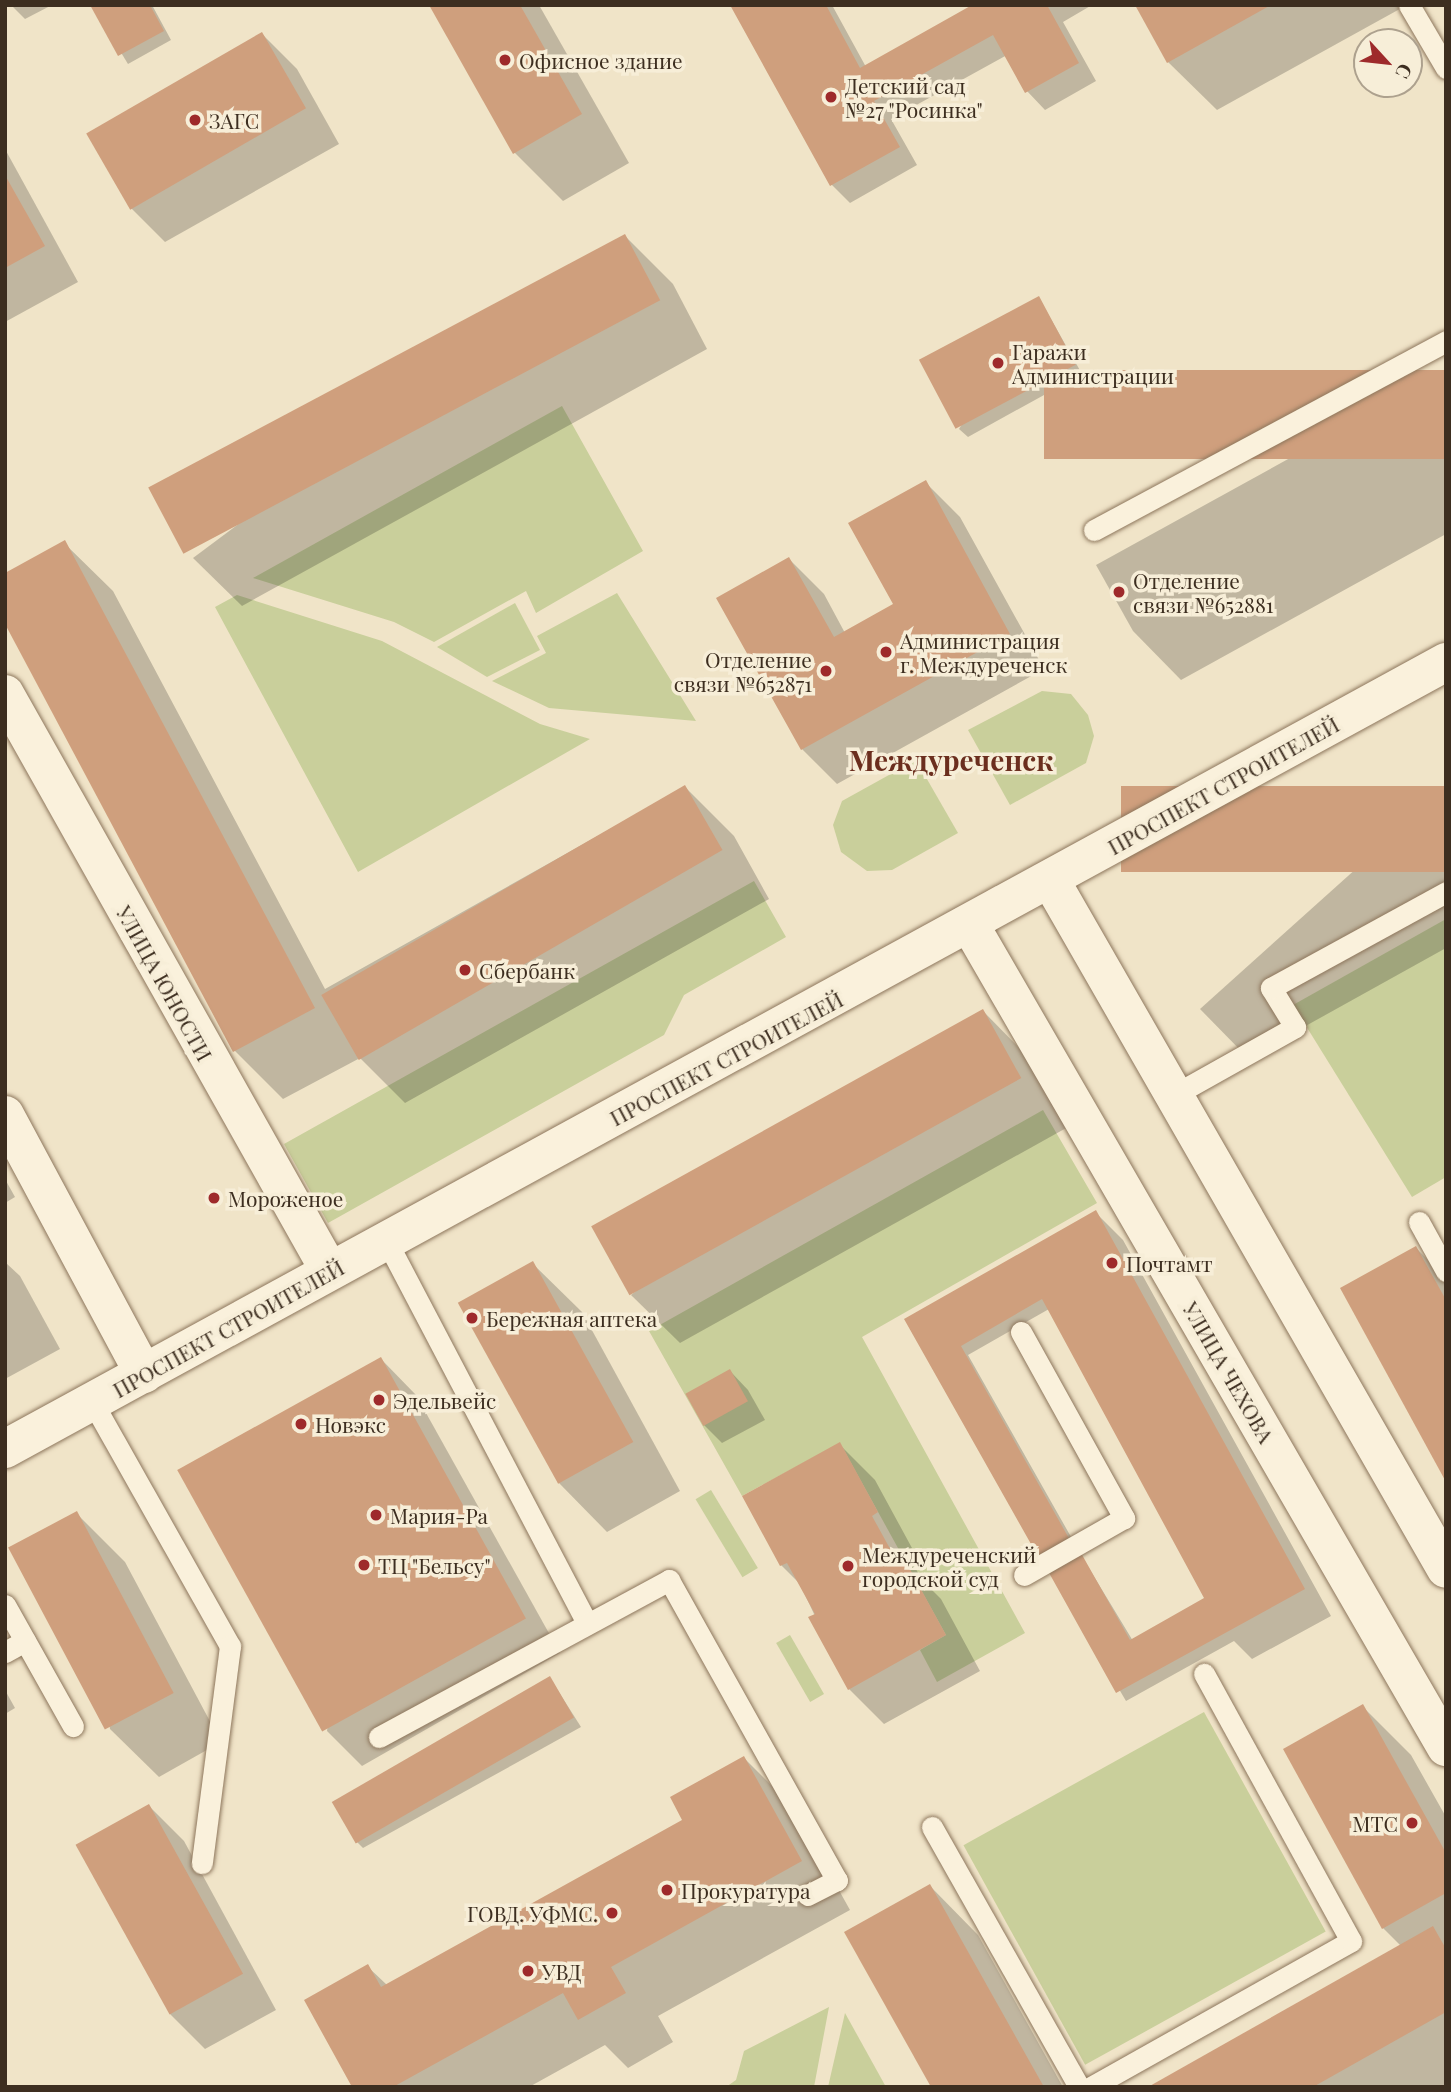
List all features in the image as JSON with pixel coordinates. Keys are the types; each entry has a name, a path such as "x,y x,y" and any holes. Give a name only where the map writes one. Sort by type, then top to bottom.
{"street":[{"name":"ПРОСПЕКТ СТРОИТЕЛЕЙ","path":"5,1449 93,1403 329,1270 387,1242 1051,881 1446,662"},
{"name":"УЛИЦА ЮНОСТИ","path":"5,694 329,1270"},
{"path":"1051,881 1446,1569"},
{"name":"УЛИЦА ЧЕХОВА","path":"970,925 1446,1747"},
{"path":"5,1115 14,1153 144,1374"}],"lane":[{"path":"1409,5 1446,68"},
{"path":"1094,530 1446,341"},
{"path":"1174,1095 1294,1027 1271,988 1446,892"},
{"path":"1419,1222 1446,1271"},
{"path":"387,1242 587,1623"},
{"path":"1021,1332 1124,1518 1024,1575"},
{"path":"93,1403 230,1646 202,1863"},
{"path":"379,1737 669,1580 837,1880 808,1895"},
{"path":"5,1605 73,1726"},
{"path":"5,1652 25,1641"},
{"path":"1091,2087 1351,1941 1204,1674"},
{"path":"932,1827 1079,2087"}],"green space":[{"path":"562,406 643,551 536,613 526,591 434,642 394,622 253,578"},
{"path":"617,593 696,721 549,708 492,681 546,653 537,636"},
{"path":"237,595 382,641 540,724 590,739 358,872 215,607"},
{"path":"515,603 540,650 487,677 437,647"},
{"path":"1042,691 1071,694 1088,715 1094,736 1086,763 1010,805 968,730"},
{"path":"916,760 958,833 892,870 867,871 841,852 833,825 842,801"},
{"path":"754,881 786,937 684,995 664,1035 328,1223 284,1144"},
{"path":"1446,919 1446,1177 1412,1197 1293,1005"},
{"path":"1043,1110 1097,1203 862,1337 1025,1633 937,1682 920,1650 946,1635 840,1443 742,1496 649,1331"},
{"path":"711,1490 758,1568 742,1577 696,1499"},
{"path":"790,1635 824,1694 810,1702 776,1643"},
{"path":"1204,1712 1326,1932 1085,2065 963,1845"},
{"path":"829,2007 814,2087 726,2087 736,2080 744,2051"},
{"path":"845,2013 886,2087 828,2087"}],"building":[{"path":"90,5 150,5 164,31 118,56"},
{"name":"Офисное здание","path":"429,5 520,5 582,114 513,154"},
{"name":"Детский сад №27 \"Росинка\"","path":"730,5 826,5 860,68 972,5 1047,5 1079,63 1025,93 993,35 874,101 900,147 830,186"},
{"path":"1135,5 1271,5 1167,63"},
{"name":"ЗАГС","path":"262,32 306,108 130,210 86,134"},
{"path":"5,175 45,246 5,268"},
{"path":"625,234 660,300 183,554 148,488"},
{"name":"Гаражи Администрации","path":"1039,296 1076,365 956,429 919,360"},
{"path":"1044,370 1446,370 1446,459 1044,459"},
{"name":"Администрация г. Междуреченск","path":"926,480 1010,634 801,750 716,598 789,557 834,637 893,604 848,523"},
{"path":"65,540 315,1008 233,1052 5,624 5,573"},
{"path":"685,785 722,850 359,1060 321,995"},
{"path":"1121,786 1446,786 1446,872 1121,872"},
{"path":"983,1009 1021,1078 629,1295 591,1226"},
{"path":"1096,1210 1305,1589 1116,1693 1048,1571 1081,1553 1130,1640 1204,1598 1042,1299 961,1346 1071,1542 1040,1560 904,1319"},
{"path":"1416,1246 1446,1300 1446,1482 1340,1288"},
{"path":"533,1261 633,1442 558,1484 458,1303"},
{"name":"ТЦ \"Бельсу\"","path":"381,1357 526,1619 322,1731 177,1470"},
{"path":"730,1369 748,1401 703,1426 685,1394"},
{"name":"Междуреченский городской суд","path":"840,1442 878,1512 872,1516 899,1565 906,1562 946,1635 848,1690 808,1617 815,1614 787,1563 780,1566 742,1496"},
{"path":"77,1511 174,1693 105,1730 8,1548"},
{"path":"550,1676 574,1718 356,1844 332,1802"},
{"path":"1363,1704 1446,1853 1446,1893 1382,1929 1283,1749"},
{"name":"ГОВД. УФМС.","path":"744,1756 802,1861 611,1967 626,1993 578,2020 563,1993 393,2087 352,2087 304,2000 368,1964 381,1987 682,1820 670,1797"},
{"path":"149,1804 243,1974 170,2014 76,1845"},
{"path":"930,1884 1044,2087 931,2087 844,1932"},
{"path":"1433,1926 1446,1949 1446,2012 1313,2087 1148,2087"}],"place":[{"name":"Офисное здание","path":"505,60"},
{"name":"Детский сад №27 \"Росинка\"","path":"831,97"},
{"name":"ЗАГС","path":"195,120"},
{"name":"Гаражи Администрации","path":"998,363"},
{"name":"Отделение связи №652881","path":"1119,592"},
{"name":"Администрация г. Междуреченск","path":"886,652"},
{"name":"Отделение связи №652871","path":"826,671"},
{"name":"Сбербанк","path":"465,970"},
{"name":"Мороженое","path":"214,1198"},
{"name":"Почтамт","path":"1112,1263"},
{"name":"Бережная аптека","path":"472,1318"},
{"name":"Эдельвейс","path":"379,1400"},
{"name":"Новэкс","path":"301,1424"},
{"name":"Мария-Ра","path":"376,1515"},
{"name":"ТЦ \"Бельсу\"","path":"364,1565"},
{"name":"Междуреченский городской суд","path":"848,1566"},
{"name":"МТС","path":"1412,1823"},
{"name":"Прокуратура","path":"667,1890"},
{"name":"ГОВД. УФМС.","path":"612,1913"},
{"name":"УВД","path":"528,1971"}],"district":[{"name":"Междуреченск","path":"951,760"}]}
